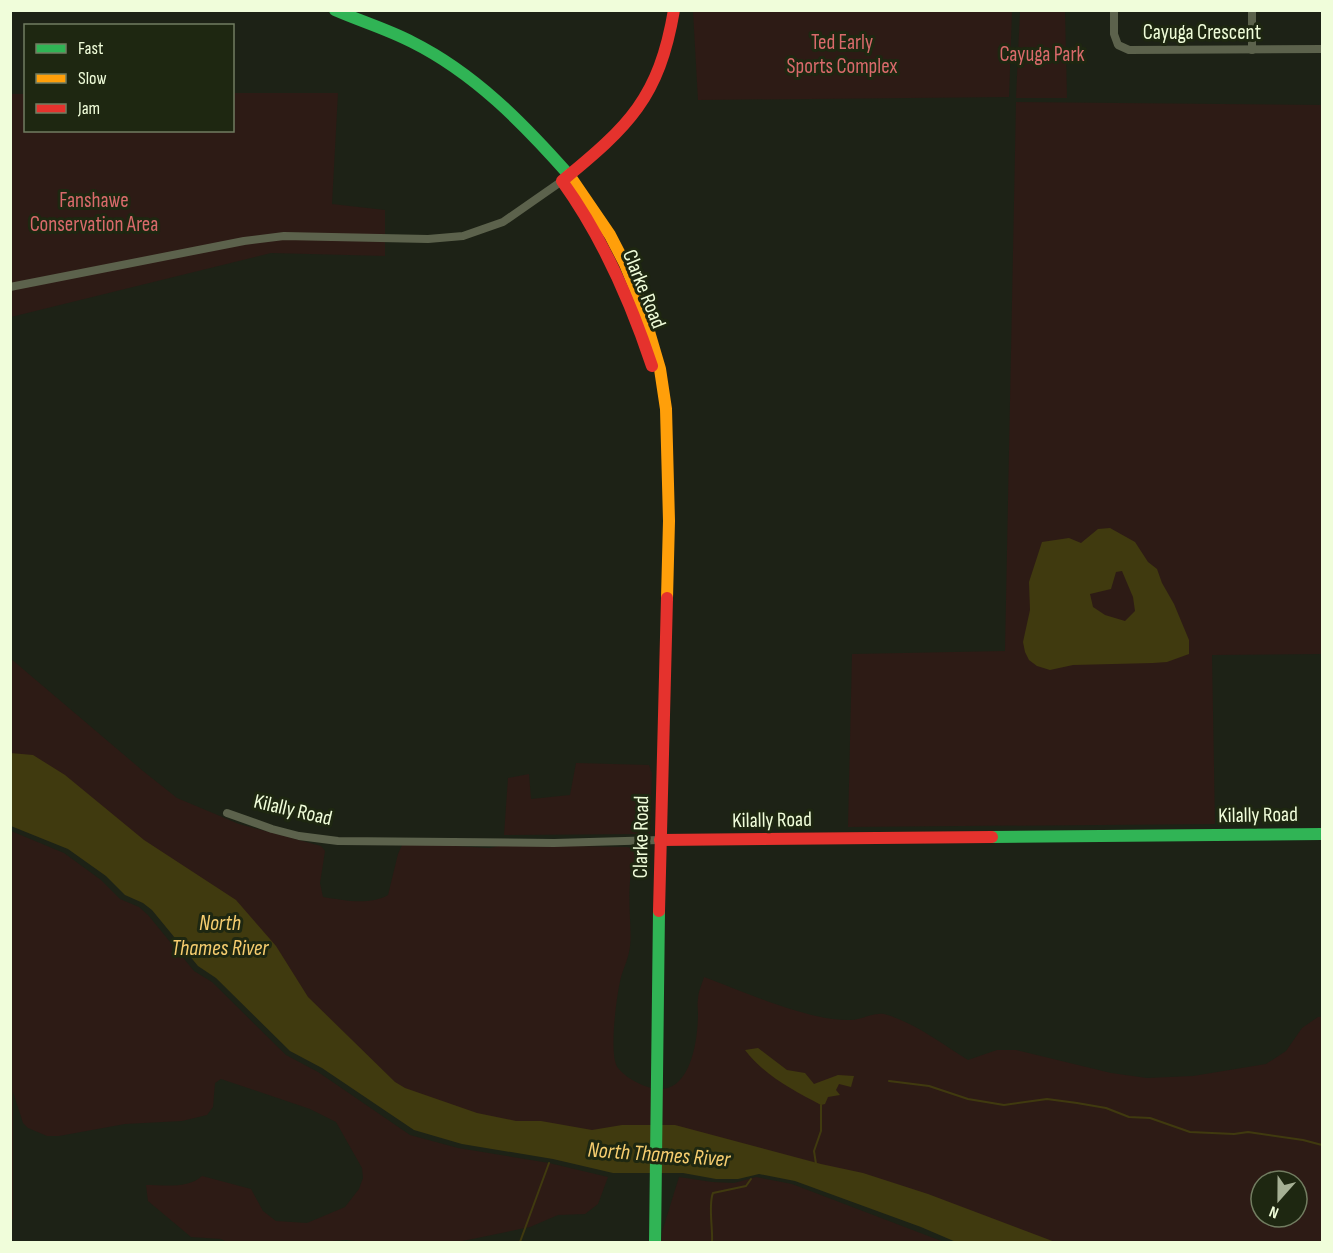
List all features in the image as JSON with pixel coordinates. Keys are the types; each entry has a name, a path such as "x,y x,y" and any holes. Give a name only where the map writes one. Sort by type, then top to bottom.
{"main road":[{"name":"Clarke Road","path":"335,10 436,66 478,96 565,178 601,240 627,294 653,371 666,431 669,521 660,840 655,1242"},
{"path":"565,178 615,137 630,122 643,102 660,72 670,37 674,10"},
{"name":"Kilally Road","path":"660,840 1323,834"}],"street":[{"name":"Cayuga Crescent","path":"1114,10 1114,34 1118,45 1129,50 1323,49"},
{"path":"1252,10 1252,50"},
{"path":"10,288 244,241 284,236 428,239 463,236 503,222 565,178"},
{"name":"Kilally Road","path":"227,813 272,830 338,841 554,843 660,840"}],"green space":[{"name":"Ted Early Sports Complex","path":"693,11 1012,11 1009,97 698,100"},
{"name":"Cayuga Park","path":"1020,11 1065,11 1067,98 1016,98"},
{"name":"Fanshawe Conservation Area","path":"234,93 338,93 332,204 385,210 385,256 271,253 11,317 11,94 24,94 24,132 234,132"},
{"path":"1016,102 1322,105 1322,654 1212,655 1215,824 848,827 852,654 1005,651"},
{"path":"10,658 177,798 239,824 321,846 325,851 320,883 323,897 364,901 388,895 403,843 490,848 503,845 638,849 640,858 631,874 629,899 631,937 628,958 617,996 614,1051 618,1068 632,1080 648,1087 662,1089 674,1085 689,1066 698,1025 699,991 704,977 775,1004 831,1019 852,1020 884,1014 917,1028 968,1060 997,1050 1016,1050 1111,1073 1147,1078 1193,1076 1266,1064 1286,1051 1302,1028 1318,1017 1322,1017 1322,1242 1045,1242 925,1197 589,1132 473,1116 401,1091 11,756"},
{"path":"576,763 649,765 652,773 650,834 504,835 508,778 529,774 531,799 570,795"},
{"path":"10,815 11,831 64,853 101,880 120,899 139,907 194,971 212,982 286,1055 318,1072 410,1135 458,1148 549,1163 608,1177 598,1204 585,1214 558,1215 530,1227 458,1242 346,1240 227,1242 221,1239 191,1237 148,1201 146,1185 183,1185 202,1176 251,1189 263,1211 276,1221 307,1223 345,1207 359,1189 363,1178 362,1168 336,1122 310,1109 221,1079 215,1083 213,1107 207,1115 182,1121 125,1124 59,1136 47,1136 28,1128 23,1123 13,1092 13,1219 11,1219"},
{"path":"679,1177 734,1183 756,1177 792,1184 944,1242 661,1242"}],"water":[{"path":"1110,528 1135,542 1148,562 1157,569 1189,640 1189,654 1167,662 1073,665 1050,670 1037,666 1029,660 1023,642 1030,610 1029,582 1042,542 1069,538 1081,543 1098,529","holes":["1122,571 1133,597 1135,611 1125,621 1105,615 1093,607 1090,594 1111,589 1116,572"]},
{"name":"North Thames River","path":"10,753 33,755 65,775 144,840 236,900 276,946 308,997 395,1082 405,1088 477,1113 516,1121 541,1121 592,1130 622,1125 675,1125 863,1173 928,1194 1055,1242 956,1242 795,1181 759,1174 738,1179 716,1179 683,1173 613,1173 553,1159 462,1144 414,1130 322,1068 290,1051 216,978 198,966 152,910 143,903 125,895 106,876 68,849 11,826"},
{"path":"758,1048 787,1070 805,1073 814,1084 838,1075 854,1076 851,1087 839,1084 836,1090 840,1095 828,1097 825,1104 821,1105 770,1075 745,1050"}],"waterway":[{"path":"889,1081 929,1086 968,1099 1004,1105 1047,1099 1106,1108 1129,1117 1150,1118 1190,1132 1234,1134 1248,1132 1322,1145"},
{"path":"816,1164 814,1151 821,1131 821,1105"},
{"path":"520,1242 549,1163"},
{"path":"712,1242 713,1193 746,1186 751,1179"}],"traffic: fast":[{"path":"335,10 403,37 435,54 497,101 569,175"},
{"path":"992,837 1322,834"},
{"path":"655,1242 659,911"}],"traffic: slow":[{"path":"569,175 610,235 625,264 640,301 660,369 666,409 669,521 667,598"}],"traffic: jam":[{"path":"652,366 634,317 603,247 562,181 606,143 638,108 660,66 674,10"},
{"path":"659,911 667,598"},
{"path":"660,840 992,837"}]}
